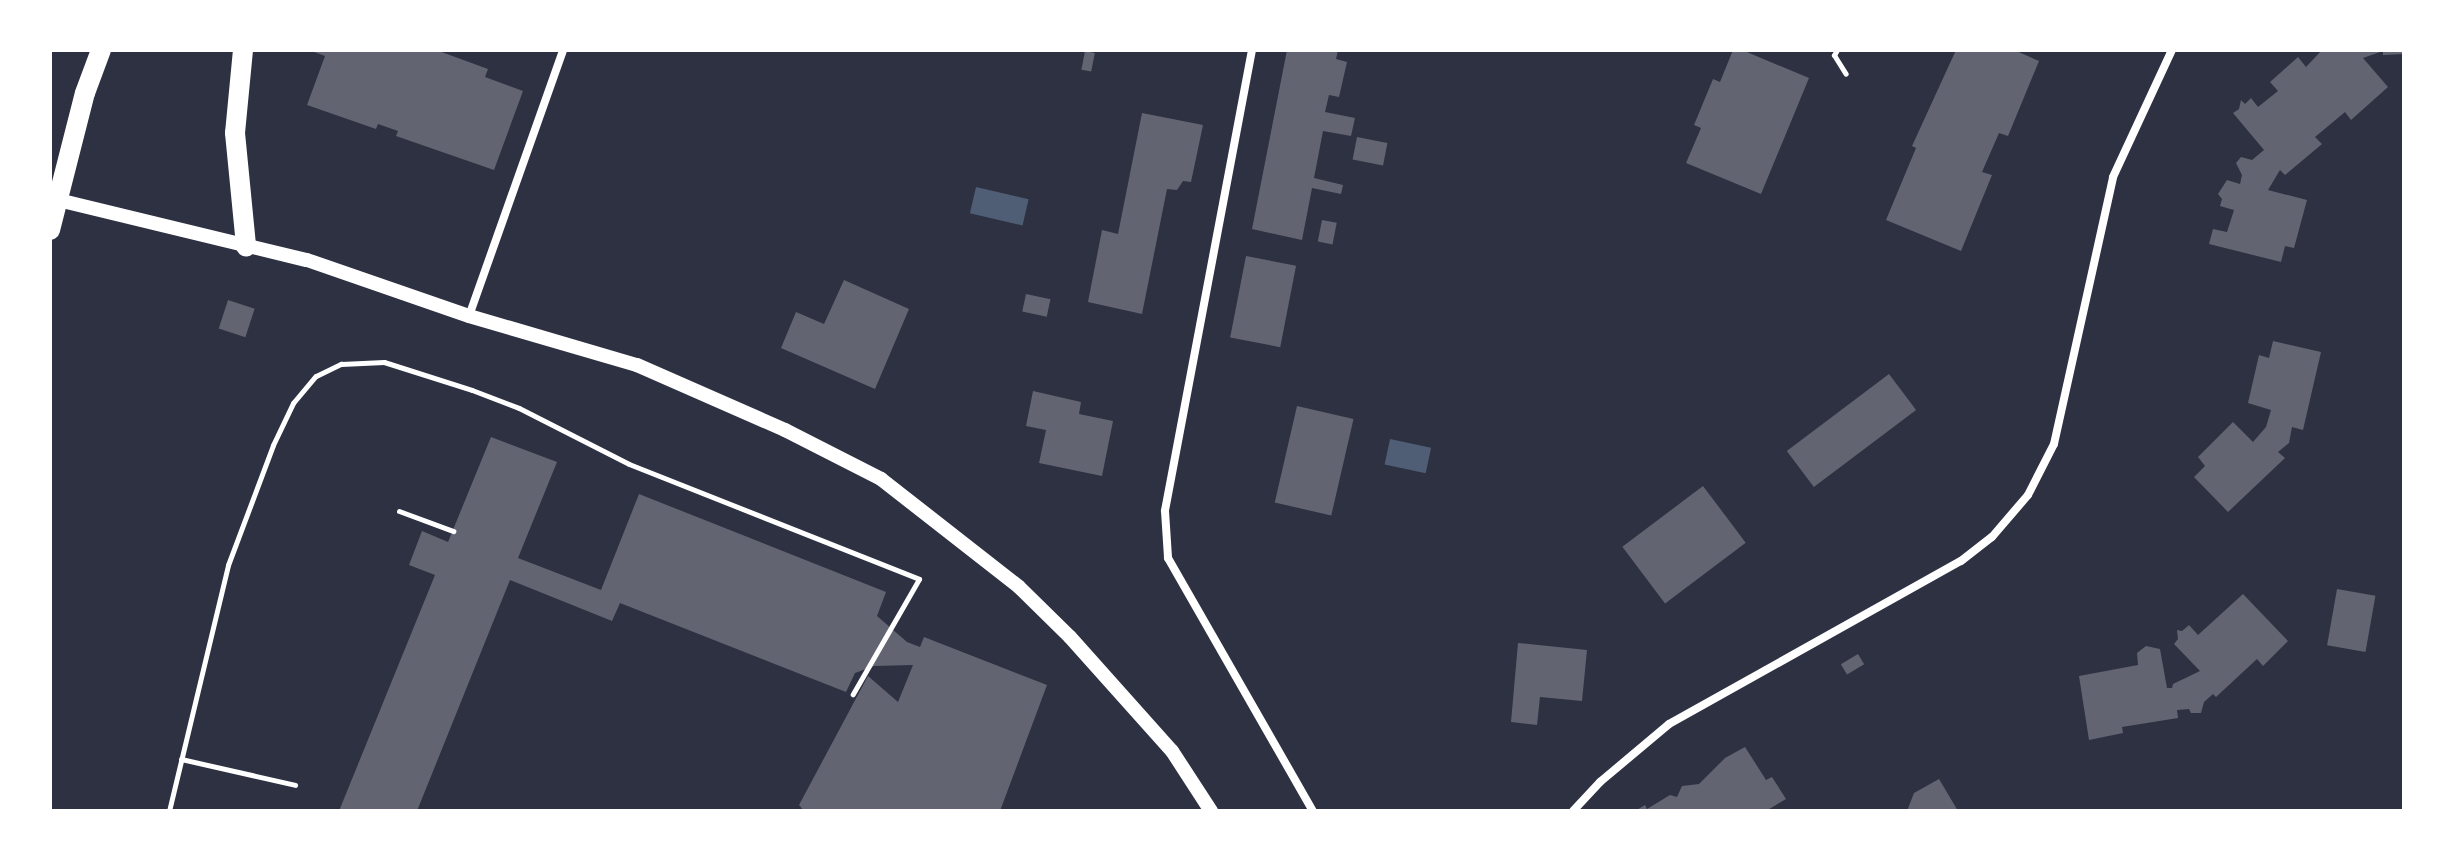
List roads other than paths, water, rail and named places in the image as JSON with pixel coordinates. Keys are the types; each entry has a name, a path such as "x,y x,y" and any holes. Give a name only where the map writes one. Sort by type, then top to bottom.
{"main road":[{"path":"50,230 85,93 101,50"},
{"path":"243,50 235,133 246,246"}],"street":[{"path":"469,316 563,50"},
{"path":"1252,50 1165,511 1168,558 1313,811"},
{"path":"1573,811 1600,782 1669,724 1961,561 1992,537 2028,495 2054,444 2113,177 2172,50"},
{"path":"50,198 307,260 469,316 637,365 785,430 881,479 1019,587 1070,637 1172,751 1211,811"}],"water":[{"path":"976,187 1029,199 1023,225 970,213"},
{"path":"1390,439 1431,448 1426,473 1385,464"}]}
